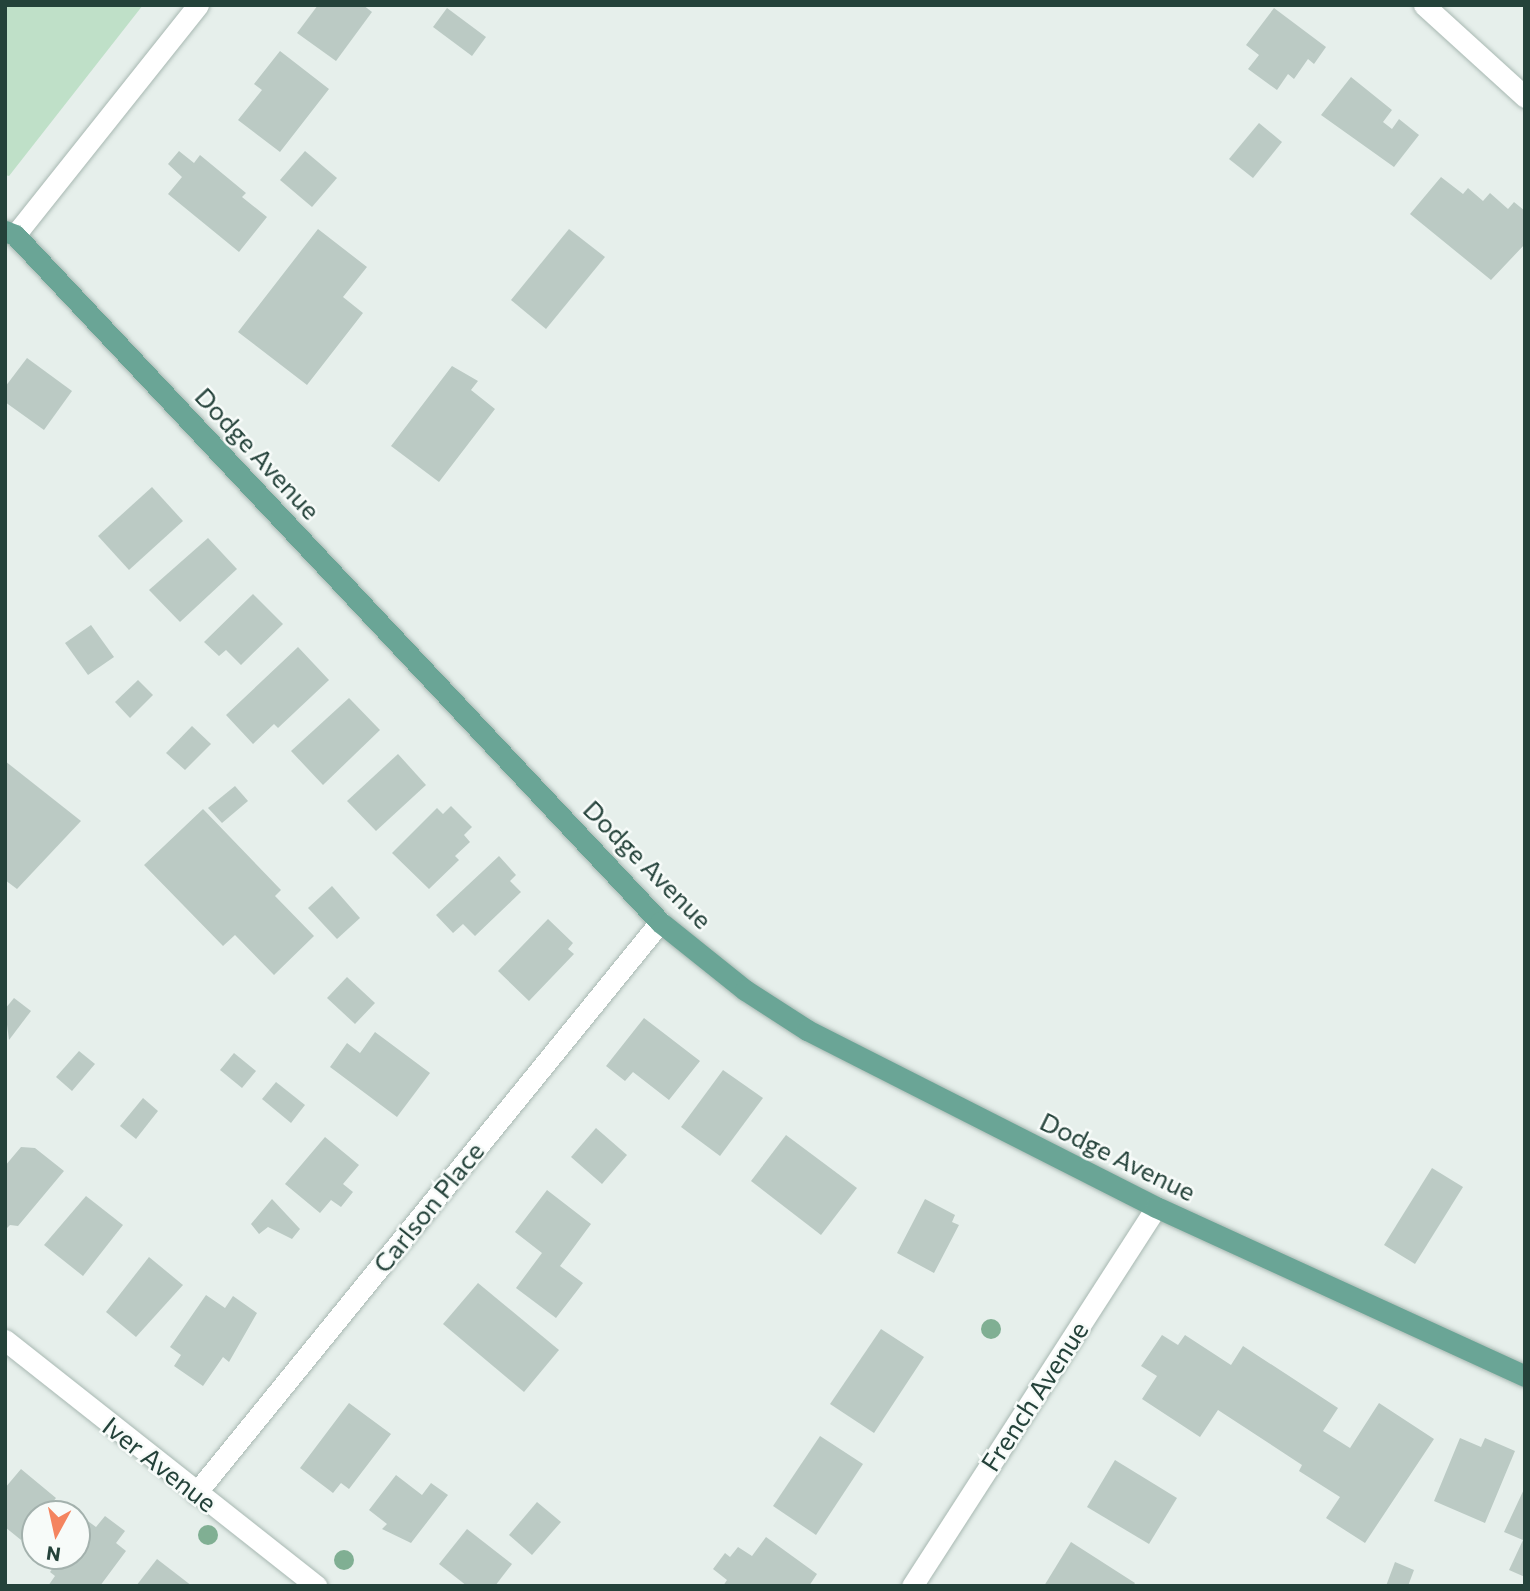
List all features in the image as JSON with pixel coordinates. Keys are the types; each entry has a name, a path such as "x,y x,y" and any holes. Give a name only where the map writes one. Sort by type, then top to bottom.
{"main road":[{"name":"Dodge Avenue","path":"9,238 660,922 745,990 807,1030 1156,1207 1525,1376"}],"street":[{"path":"9,238 198,5"},
{"path":"1424,5 1525,97"},
{"name":"Carlson Place","path":"196,1493 660,922"},
{"name":"French Avenue","path":"912,1586 1156,1207"},
{"name":"Iver Avenue","path":"5,1340 317,1586"}],"green space":[{"path":"5,5 143,5 9,176 5,175"}],"building":[{"path":"318,5 363,5 372,12 336,61 297,33"},
{"path":"447,8 486,37 472,56 433,27"},
{"path":"1274,8 1326,47 1314,64 1308,59 1294,79 1288,74 1277,90 1248,69 1259,55 1246,45"},
{"path":"280,51 329,89 280,152 238,120 262,90 254,84"},
{"path":"1351,77 1392,110 1383,122 1392,129 1399,119 1419,135 1394,167 1321,115"},
{"path":"1259,123 1282,142 1253,178 1229,159"},
{"path":"179,151 194,163 200,155 246,193 242,197 267,217 239,252 168,194 182,177 168,164"},
{"path":"305,151 337,178 312,207 280,180"},
{"path":"1441,177 1463,194 1468,188 1483,201 1490,193 1508,209 1514,202 1525,211 1525,244 1491,280 1410,214"},
{"path":"318,229 367,267 343,297 363,313 307,385 238,332"},
{"path":"569,229 605,257 546,329 511,300"},
{"path":"27,358 72,391 44,430 5,402 5,387"},
{"path":"452,366 478,381 471,390 495,409 439,482 391,446"},
{"path":"152,487 183,521 129,570 98,536"},
{"path":"208,538 237,569 180,622 149,590"},
{"path":"253,594 283,624 241,665 226,650 219,656 204,642"},
{"path":"91,625 114,657 88,675 65,643"},
{"path":"298,647 329,680 278,728 274,724 253,744 226,715"},
{"path":"138,680 153,695 130,718 115,702"},
{"path":"349,698 380,730 323,785 291,751"},
{"path":"192,726 211,744 185,770 166,753"},
{"path":"398,754 426,785 376,831 347,801"},
{"path":"5,761 81,821 17,889 5,880"},
{"path":"235,786 248,801 222,823 208,808"},
{"path":"451,806 472,827 464,835 470,842 455,856 459,860 429,889 392,853 437,808 443,814"},
{"path":"203,809 281,890 275,896 314,936 274,975 235,935 223,946 144,865"},
{"path":"499,856 516,875 510,881 521,892 475,936 463,924 453,933 436,915"},
{"path":"332,886 360,918 337,939 308,908"},
{"path":"548,919 573,943 568,949 574,954 529,1001 498,971"},
{"path":"347,977 375,1003 355,1024 327,998"},
{"path":"14,998 31,1011 9,1040 5,1009"},
{"path":"644,1018 700,1061 669,1100 633,1072 625,1081 606,1066"},
{"path":"375,1032 430,1073 397,1117 330,1067 347,1043 360,1053"},
{"path":"79,1051 95,1064 72,1091 56,1077"},
{"path":"234,1053 256,1071 242,1088 220,1070"},
{"path":"723,1070 763,1098 720,1156 681,1127"},
{"path":"276,1082 305,1105 291,1123 262,1099"},
{"path":"143,1098 158,1111 136,1139 120,1126"},
{"path":"596,1128 627,1155 602,1184 571,1157"},
{"path":"786,1135 857,1188 821,1235 751,1181"},
{"path":"325,1137 359,1165 343,1184 353,1192 341,1207 331,1200 320,1213 285,1184"},
{"path":"21,1147 35,1148 64,1171 18,1226 10,1225 5,1230 5,1166"},
{"path":"1432,1168 1463,1187 1415,1264 1384,1245"},
{"path":"547,1190 591,1224 560,1266 583,1283 556,1318 516,1288 542,1253 515,1232"},
{"path":"86,1196 123,1225 83,1276 44,1245"},
{"path":"272,1199 300,1229 292,1239 268,1227 259,1234 251,1224"},
{"path":"925,1199 955,1215 952,1222 959,1225 934,1273 897,1253"},
{"path":"149,1257 183,1285 136,1337 106,1312"},
{"path":"478,1283 559,1350 524,1392 443,1324"},
{"path":"206,1295 225,1308 233,1296 257,1313 229,1362 223,1357 203,1386 174,1366 181,1355 170,1347"},
{"path":"881,1329 924,1357 874,1433 830,1404"},
{"path":"1162,1335 1178,1345 1185,1335 1231,1365 1243,1346 1338,1408 1323,1431 1350,1448 1379,1403 1434,1439 1365,1543 1326,1518 1340,1497 1299,1471 1302,1465 1218,1410 1200,1437 1142,1399 1157,1376 1141,1366"},
{"path":"349,1403 391,1434 349,1489 341,1483 333,1493 300,1468"},
{"path":"820,1436 863,1464 816,1535 773,1506"},
{"path":"1460,1438 1481,1447 1485,1438 1515,1451 1485,1523 1434,1501"},
{"path":"1115,1460 1177,1498 1149,1544 1087,1507"},
{"path":"21,1469 56,1498 21,1500 21,1540 5,1527 5,1488"},
{"path":"396,1475 422,1495 431,1483 448,1495 411,1543 382,1529 387,1524 369,1510"},
{"path":"1525,1487 1525,1577 1509,1570 1523,1540 1504,1532"},
{"path":"537,1502 561,1522 532,1555 509,1535"},
{"path":"105,1516 125,1531 116,1543 126,1551 100,1586 48,1586 55,1576 50,1572 91,1570 91,1523 96,1527"},
{"path":"467,1529 512,1564 495,1586 467,1586 439,1564"},
{"path":"766,1537 817,1574 809,1586 723,1586 727,1580 713,1569 725,1553 730,1557 738,1547 752,1556"},
{"path":"1071,1542 1135,1583 1133,1586 1044,1586"},
{"path":"157,1559 192,1586 136,1586"},
{"path":"1395,1562 1414,1570 1408,1586 1386,1586"}]}
